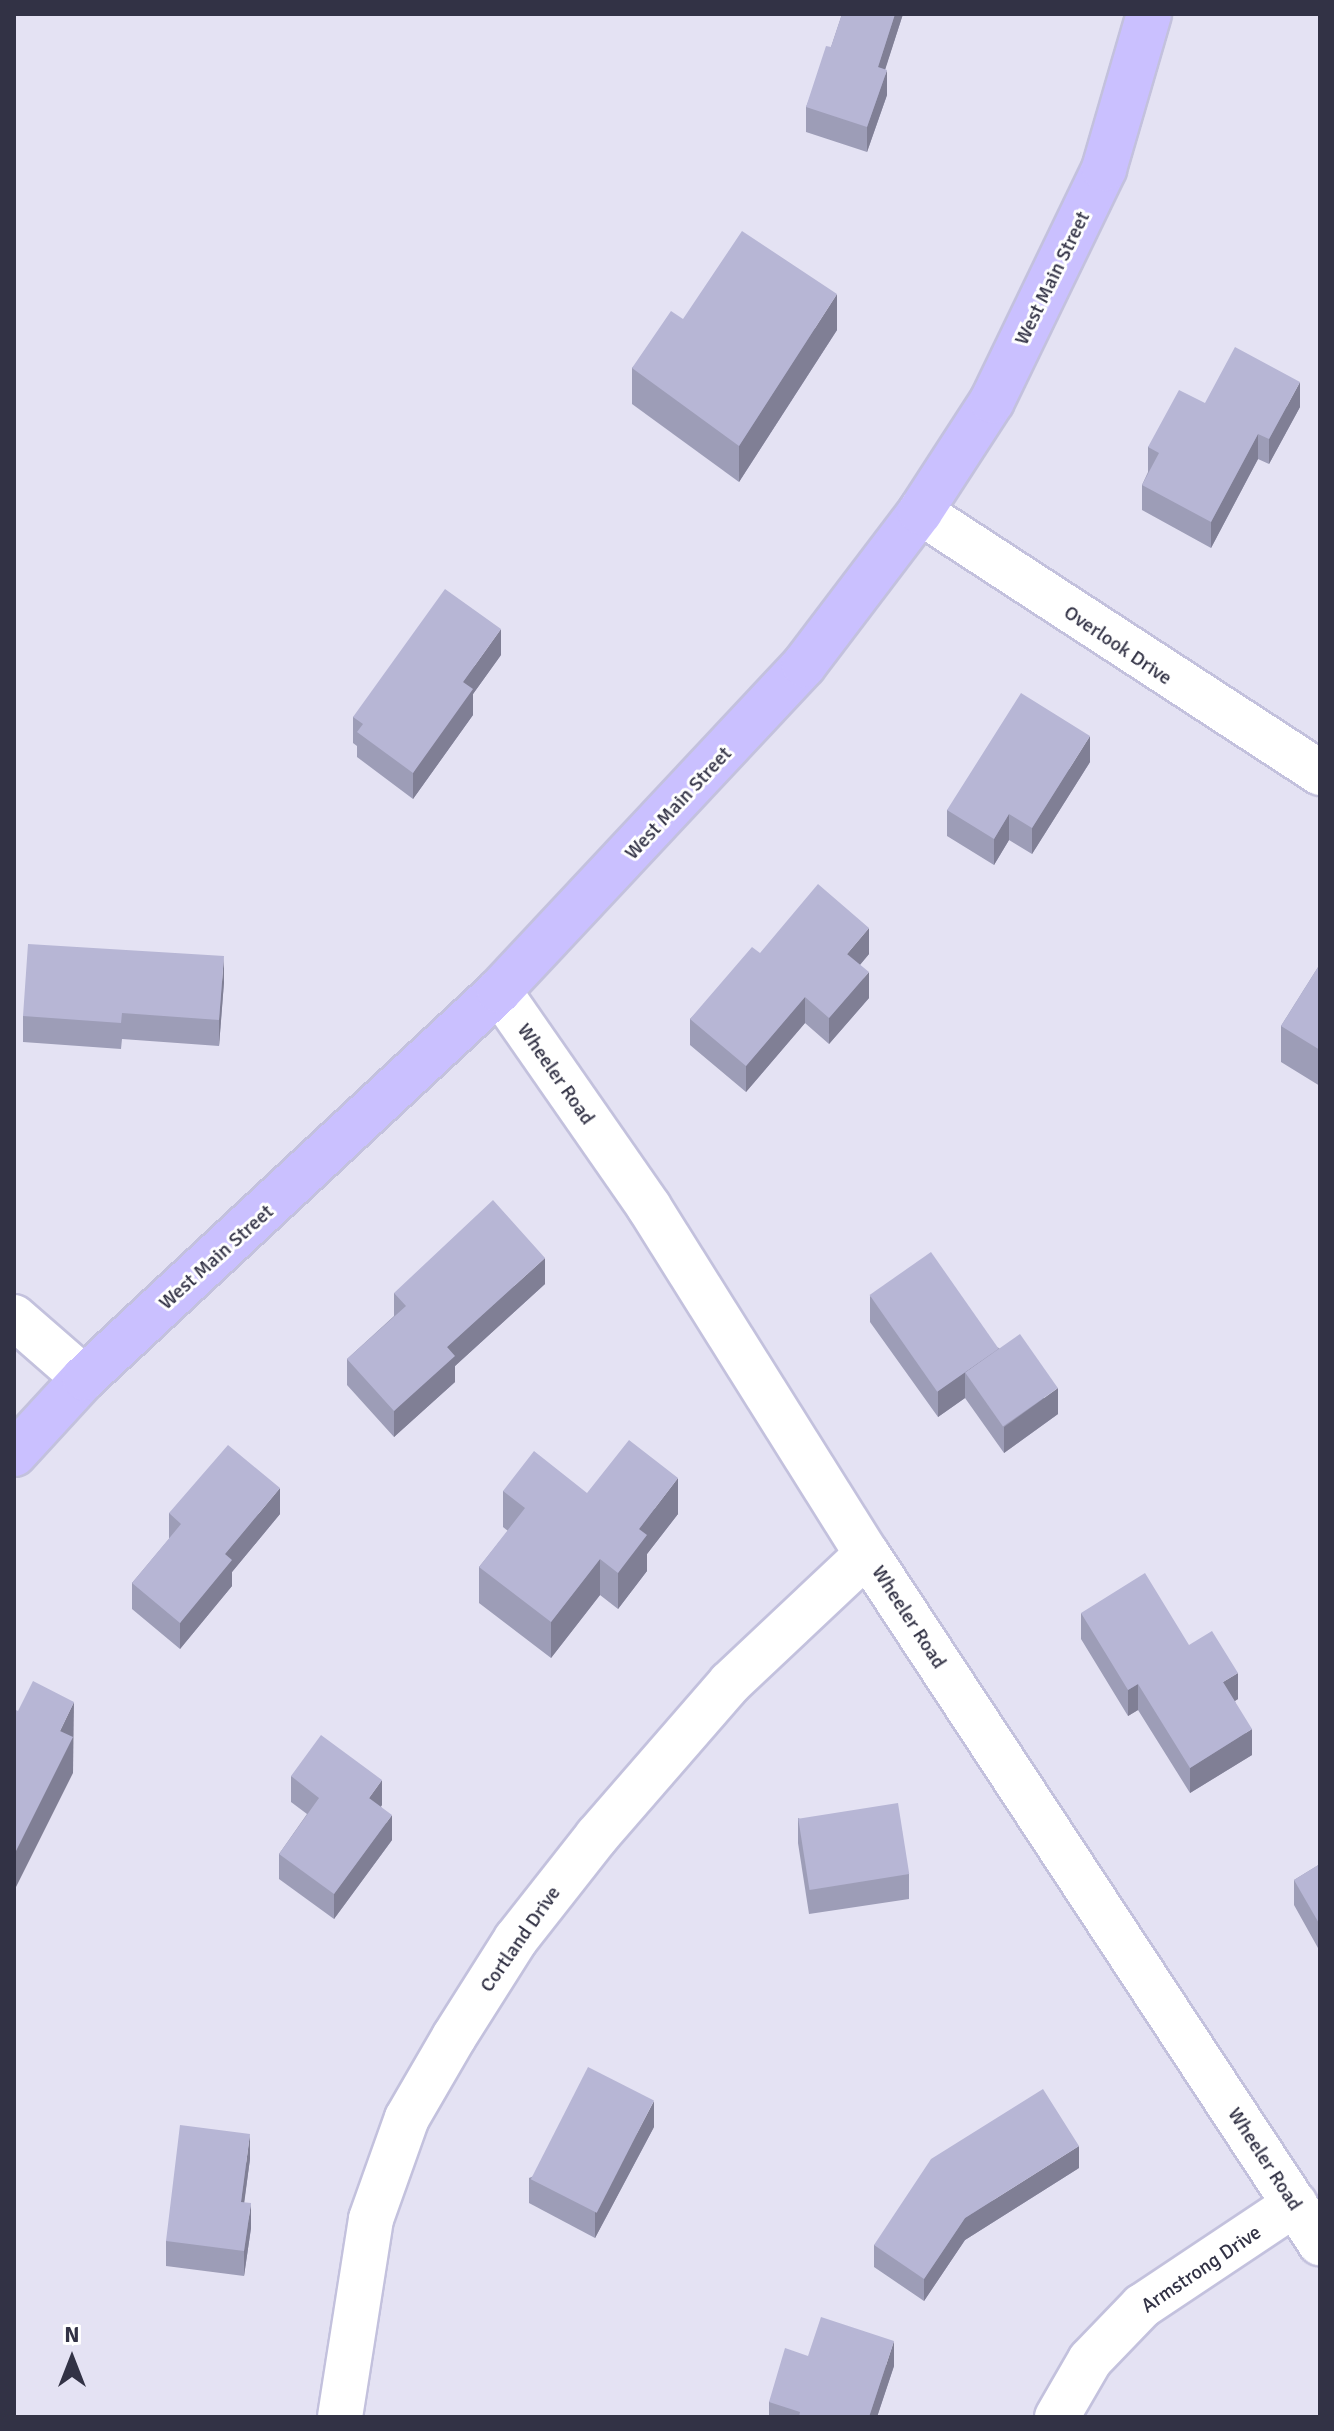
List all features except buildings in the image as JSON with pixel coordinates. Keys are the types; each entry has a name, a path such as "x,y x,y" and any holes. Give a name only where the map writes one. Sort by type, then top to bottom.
{"street":[{"name":"West Main Street","path":"14,1454 84,1378 499,991 804,665 920,512 992,401 1104,169 1149,14"},
{"name":"Overlook Drive","path":"920,512 1320,773"},
{"name":"Wheeler Road","path":"499,991 649,1207 867,1554 1320,2243"},
{"path":"14,1317 84,1378"},
{"name":"Cortland Drive","path":"340,2417 371,2219 407,2118 454,2037 516,1939 597,1836 730,1683 867,1554"},
{"name":"Armstrong Drive","path":"1057,2417 1090,2360 1142,2306 1295,2204"}]}
